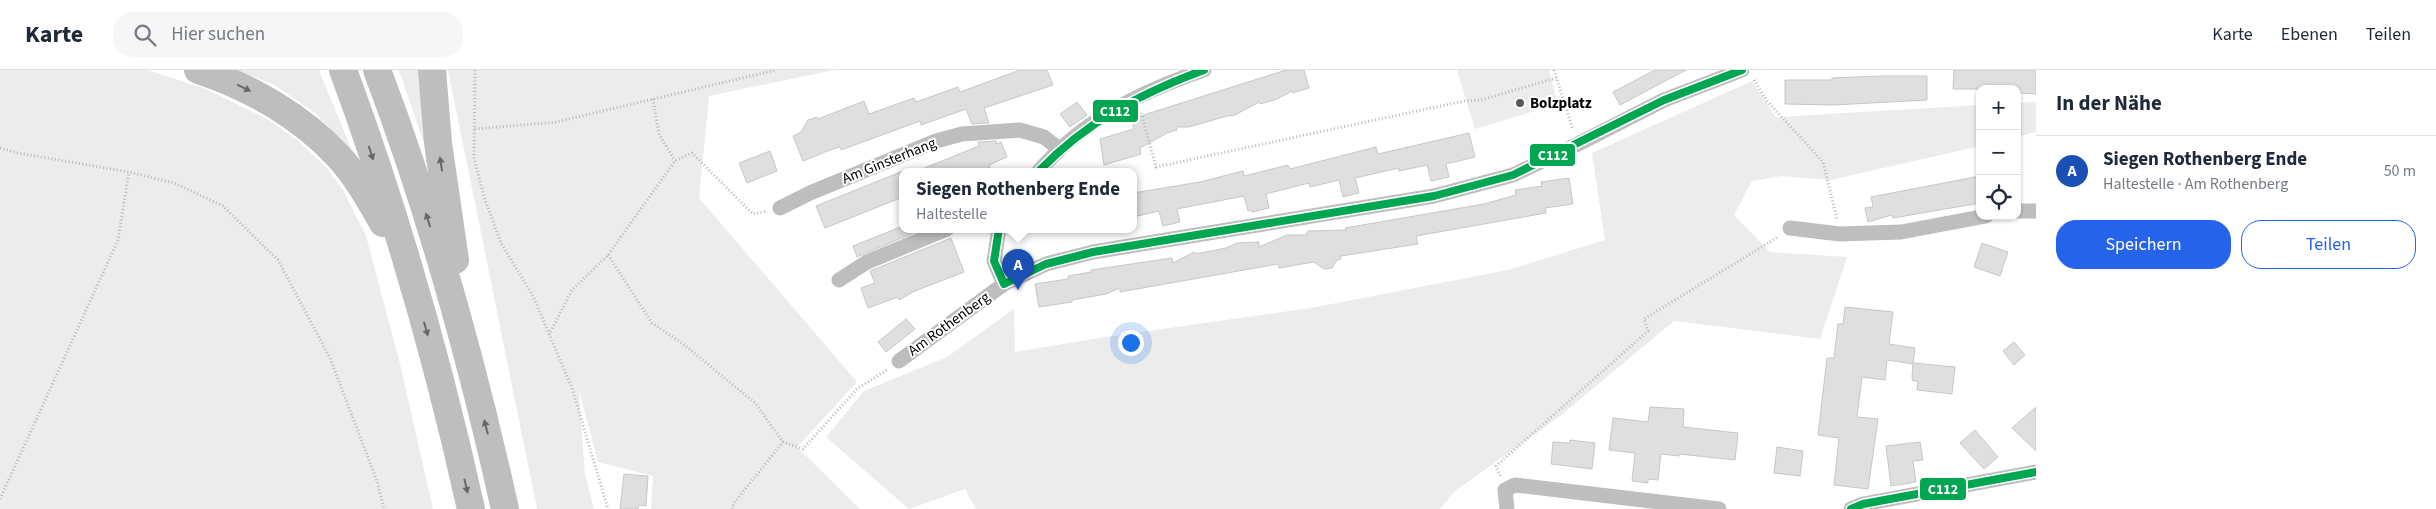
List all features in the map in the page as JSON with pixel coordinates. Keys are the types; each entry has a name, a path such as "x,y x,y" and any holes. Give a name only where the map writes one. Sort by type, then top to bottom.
{"highway":[{"path":"198,70 245,88 277,106 307,127 338,156 384,224 412,282"},
{"path":"343,70 412,282 437,370 471,509"},
{"path":"377,70 428,219 467,351 505,509"},
{"path":"432,70 438,144 467,351"}],"street":[{"path":"1042,168 1059,149 1082,129 1136,97 1204,70"},
{"name":"Am Rothenberg","path":"899,361 1004,284 1046,264 1093,252 1434,196 1513,175 1664,100 1742,70"},
{"name":"Am Ginsterhang","path":"780,208 810,193 927,145 962,134 1020,130 1044,137 1059,149"},
{"path":"2021,211 2036,211"},
{"path":"1790,228 1840,234 1901,232 1976,218"},
{"path":"839,280 867,262 938,233"},
{"path":"998,233 994,262 1004,284"},
{"path":"1851,509 1863,504 2034,472 2036,487"},
{"path":"1507,509 1505,490 1515,485 1719,509"}],"path":[{"path":"475,70 474,158 484,200 501,243 533,296 572,388 608,509"},
{"path":"475,129 556,122 776,70"},
{"path":"1554,70 1568,117"},
{"path":"1136,97 1156,167 1464,101 1481,100 1556,78"},
{"path":"1754,83 1823,162 1840,234"},
{"path":"653,99 659,134 675,161"},
{"path":"0,148 129,172 174,183 223,206 278,260 330,358 377,481 384,509"},
{"path":"549,335 572,290 608,255 675,161 692,153 753,214 780,208"},
{"path":"0,499 118,240 129,172"},
{"path":"1498,472 1496,466 1648,331 1644,319 1769,244"},
{"path":"608,255 652,323 682,343 755,403 782,442 803,449 857,389 899,361"},
{"path":"732,509 734,503 782,442"}],"shaded area":[{"path":"0,70 148,70 206,89 269,120 297,140 326,167 343,190 366,236 400,364 433,509 0,509"},
{"path":"235,70 319,70 354,156 315,113 273,84"},
{"path":"399,70 426,70 439,187"},
{"path":"448,70 834,70 709,96 699,198 857,382 797,447 860,509 651,509 653,476 598,462 579,391 585,475 594,509 537,509"},
{"path":"1457,70 1549,70 1558,104 1475,129"},
{"path":"1752,81 1776,117 1976,105 1976,147 1831,180 1781,176 1752,181 1734,215 1770,252 1847,257 1820,339 1674,321 1559,417 1455,491 1440,509 976,509 965,489 909,509 826,437 864,391 947,357 1014,309 1015,352 1105,337 1311,308 1508,270 1605,240 1592,153"},
{"path":"2036,102 2036,132 2021,136 2021,130 2021,103"}],"building":[{"path":"1020,70 1047,70 1053,85 984,108 989,123 972,124 966,109 921,125 920,121 841,150 840,147 803,161 793,136 801,132 808,120 817,117 818,119 864,101 869,114 914,98 916,102 958,87 960,92"},
{"path":"1286,70 1304,70 1309,88 1293,93 1292,91 1275,100 1260,104 1259,102 1235,115 1189,127 1176,127 1177,130 1167,133 1140,148 1141,154 1104,165 1100,139 1134,129 1131,119"},
{"path":"1655,70 1686,70 1620,105 1613,92"},
{"path":"1954,70 2036,70 2036,94 2021,93 2021,85 1976,85 1976,89 1953,89"},
{"path":"1927,76 1927,100 1833,105 1785,104 1785,80 1832,80 1832,78"},
{"path":"1077,102 1087,115 1070,127 1060,114"},
{"path":"1469,133 1475,157 1446,164 1449,177 1431,181 1427,165 1399,171 1399,168 1355,178 1359,193 1343,197 1339,180 1310,187 1309,183 1266,194 1269,208 1252,212 1251,210 1248,211 1244,196 1177,209 1180,222 1163,226 1159,211 1137,216 1137,192 1200,182 1243,171 1244,176 1288,165 1290,169 1376,147 1378,154"},
{"path":"996,141 997,144 1001,142 1007,157 989,165 990,168 924,168 979,146 978,142"},
{"path":"770,151 777,171 747,183 739,163"},
{"path":"899,173 899,199 825,228 816,206"},
{"path":"1976,177 1976,204 1893,218 1892,215 1868,222 1865,208 1873,207 1871,197"},
{"path":"1569,178 1573,204 1545,208 1546,213 1416,236 1418,244 1341,256 1341,259 1337,260 1332,268 1324,269 1314,262 1279,268 1278,264 1120,292 1120,288 1106,294 1072,300 1072,302 1039,307 1035,284 1068,279 1068,276 1091,272 1091,270 1172,258 1173,263 1194,252 1195,254 1226,248 1237,243 1259,242 1259,247 1287,235 1306,235 1308,231 1346,230 1345,228 1484,204 1516,195 1515,190 1542,186 1541,182"},
{"path":"899,228 899,233 914,233 857,257 853,246"},
{"path":"951,238 964,272 915,291 899,300 898,297 868,308 861,288 875,283 870,271"},
{"path":"1982,243 2008,252 2000,276 1974,267"},
{"path":"1845,307 1893,312 1889,344 1915,348 1913,364 1887,360 1885,380 1862,377 1857,417 1878,419 1868,489 1834,485 1839,438 1818,435 1827,358 1834,358 1838,324 1843,324"},
{"path":"906,319 915,329 886,352 878,342"},
{"path":"2014,342 2025,355 2014,365 2003,351"},
{"path":"1913,363 1955,367 1952,394 1917,390 1918,381 1913,381 1912,377"},
{"path":"1650,407 1684,409 1683,427 1738,433 1735,460 1661,454 1658,480 1648,479 1648,483 1632,481 1635,453 1609,450 1613,418 1648,422"},
{"path":"2036,407 2036,451 2012,428"},
{"path":"1975,430 1998,457 1984,469 1960,443"},
{"path":"1570,440 1595,443 1592,469 1551,464 1553,442 1569,443"},
{"path":"1920,442 1923,460 1913,461 1916,482 1891,486 1886,446"},
{"path":"1777,447 1803,451 1800,476 1774,473"},
{"path":"624,474 648,476 646,506 639,505 638,509 620,509"}],"transit line":[{"name":"C112","path":"1042,168 1076,138 1115,111 1136,99 1204,70"},
{"name":"C112","path":"998,233 994,261 1004,284 1046,264 1093,252 1434,196 1513,175 1664,100 1742,70"},
{"name":"C112","path":"1851,509 1863,504 2036,472"}],"place":[{"name":"Bolzplatz","path":"1520,103"},
{"name":"Siegen Rothenberg Ende","path":"1018,290"}]}
